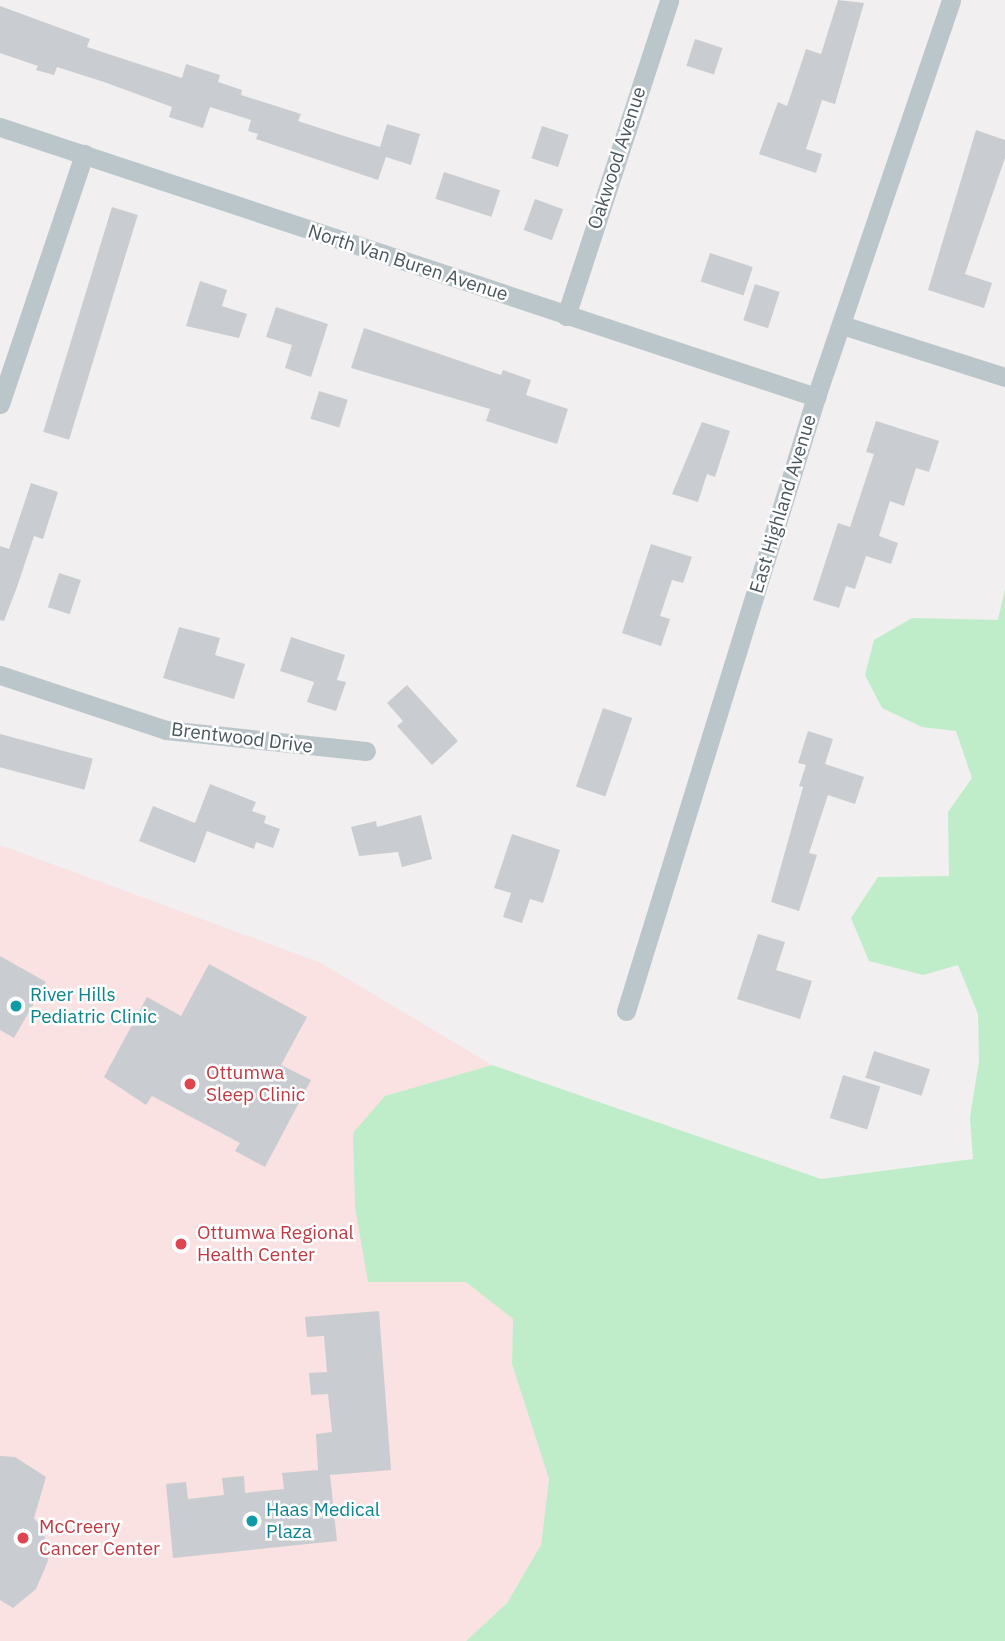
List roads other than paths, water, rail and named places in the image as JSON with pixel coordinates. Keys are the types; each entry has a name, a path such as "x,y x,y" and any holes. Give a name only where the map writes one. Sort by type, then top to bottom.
{"street":[{"name":"Oakwood Avenue","path":"566,316 669,0"},
{"name":"East Highland Avenue","path":"626,1012 816,397 951,0"},
{"name":"North Van Buren Avenue","path":"0,127 816,397"},
{"path":"0,404 84,154"},
{"path":"842,325 1005,377"},
{"name":"Brentwood Drive","path":"0,675 166,730 366,751"}],"place":[{"name":"River Hills Pediatric Clinic","path":"16,1006"},
{"name":"Ottumwa Sleep Clinic","path":"190,1084"},
{"name":"Ottumwa Regional Health Center","path":"181,1244"},
{"name":"Haas Medical Plaza","path":"252,1521"},
{"name":"McCreery Cancer Center","path":"23,1538"}]}
